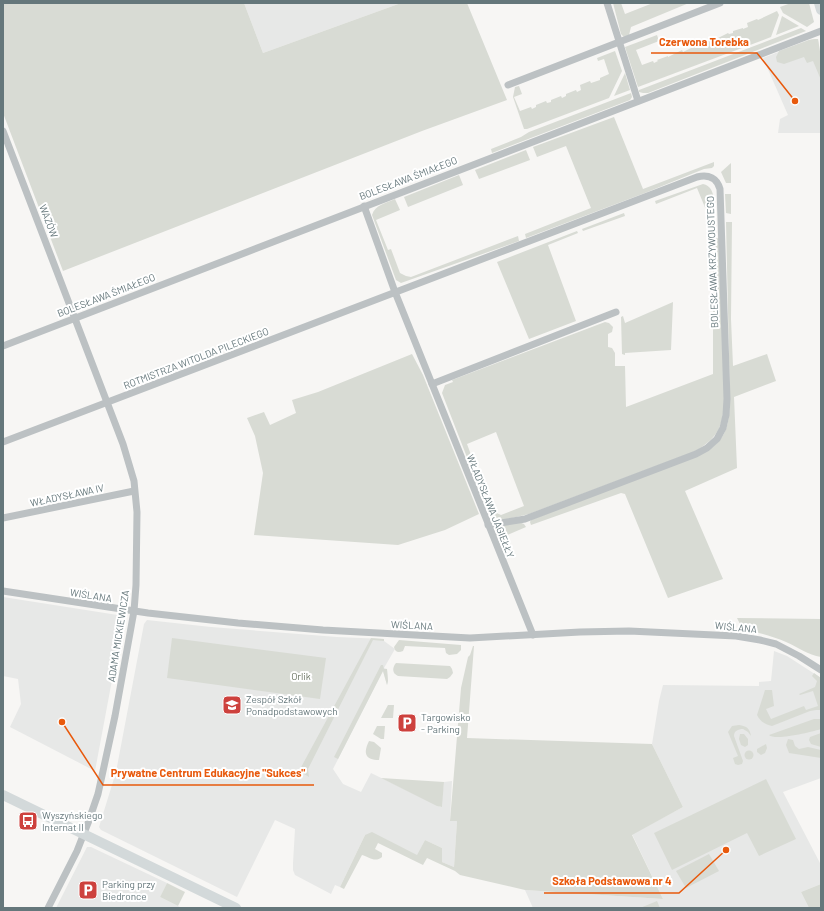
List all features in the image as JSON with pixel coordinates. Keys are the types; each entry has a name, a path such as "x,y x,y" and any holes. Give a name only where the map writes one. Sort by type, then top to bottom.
{"street":[{"path":"608,3 638,101"},
{"path":"508,85 720,3"},
{"path":"819,3 821,10"},
{"name":"BOLESŁAWA ŚMIAŁEGO","path":"3,346 821,31"},
{"name":"WAZÓW","path":"3,131 75,317"},
{"name":"BOLESŁAWA KRZYWOUSTEGO","path":"395,292 697,177 710,176 719,186 721,206 727,398 726,415 723,428 717,439 707,448 696,454 525,519 488,526"},
{"name":"WŁADYSŁAWA JAGIEŁŁY","path":"364,206 395,292 533,635"},
{"name":"ROTMISTRZA WITOLDA PILECKIEGO","path":"3,442 395,292"},
{"path":"432,384 616,312"},
{"name":"ADAMA MICKIEWICZA","path":"48,908 84,834 96,801 115,716 134,611 136,586 138,529 134,480 123,444 78,329 75,317"},
{"name":"WŁADYSŁAWA IV","path":"3,518 134,491"},
{"name":"WIŚLANA","path":"3,591 120,610 226,622 337,630 470,638 629,631 750,638 776,644 818,666"},
{"path":"3,795 236,908"}],"shaded area":[{"path":"244,3 401,3 263,53"},
{"path":"818,39 821,58 821,133 778,133 780,119 788,115 763,58"},
{"path":"3,597 124,616 95,771 10,727 21,704 18,679 3,676"},
{"name":"Zespół Szkół Ponadpodstawowych","path":"147,620 211,627 337,637 384,639 384,641 395,649 384,668 387,669 387,685 383,671 333,769 343,784 361,792 371,773 441,807 444,782 452,781 450,820 457,821 454,867 442,862 442,848 425,840 417,856 365,835 340,887 335,885 331,894 295,875 293,863 295,829 275,820 237,897 101,830 99,827 116,772 144,624"},
{"path":"774,651 787,656 821,678 821,778 783,792 821,865 821,884 801,892 809,908 533,908 525,890 663,899 632,834 683,807 652,744 663,685 759,686 759,682 771,681"},
{"path":"87,847 91,847 167,883 160,897 182,908 56,908"}],"green space":[{"path":"3,3 244,3 263,53 401,3 467,3 507,100 422,131 63,271 3,113"},
{"path":"613,3 621,3 625,14 653,3 689,3 631,27 629,35 624,37 621,34"},
{"path":"791,3 809,3 814,22 807,27 783,13 780,7"},
{"path":"777,11 779,15 771,37 638,87 625,47 657,35 659,41 636,50 642,65 653,61 654,63 658,61 657,60 668,57 682,50 683,52 712,39 714,40 728,33 733,33 733,31 748,27 747,23 757,19 758,20"},
{"path":"782,16 799,26 776,35"},
{"path":"801,28 806,31 648,93 639,92 639,90"},
{"path":"818,39 821,58 821,80 813,61 807,63 804,57 784,64 777,62 776,57 779,51"},
{"path":"615,51 622,71 609,98 524,129 513,97 515,87 519,86 522,94 514,97 520,111 531,107 532,109 536,107 536,105 546,101 547,103 551,102 551,100 561,96 562,98 566,96 566,94 576,90 577,92 581,90 580,85 590,81 591,83 600,80 600,78 609,74 604,59 598,61 597,58"},
{"path":"625,73 630,90 614,96"},
{"path":"631,93 632,97 630,100 492,153 491,149 521,137 529,132"},
{"path":"614,117 643,189 714,162 714,166 526,238 525,234 591,208 566,146 537,157 533,147"},
{"path":"526,150 530,160 479,179 475,170"},
{"path":"731,163 731,183 726,183 721,172"},
{"path":"459,175 463,185 408,207 404,197"},
{"path":"703,184 711,189 713,194 714,221 711,222 697,188 656,204 655,201"},
{"path":"725,194 731,194 731,214 726,213"},
{"path":"395,199 400,210 376,220 388,250 391,249 400,273 406,276 411,277 518,236 519,241 401,283 396,280 372,215 378,207"},
{"path":"624,213 625,216 583,231 582,229"},
{"path":"726,222 732,222 731,319 733,366 767,354 776,381 734,397 737,468 685,491 723,579 668,598 625,494 621,493 531,525 530,522 531,520 710,449 721,439 728,422 730,401"},
{"path":"577,231 578,233 548,245 576,321 529,339 497,262"},
{"path":"719,238 725,398 723,416 719,429 711,440 696,451 529,514 500,521 492,519 473,472 477,470 492,511 501,515 524,506 496,432 467,444 474,463 470,465 442,393 445,385 453,382 452,380 605,322 609,323 613,327 612,332 608,334 608,347 612,348 615,353 615,366 625,366 626,407 713,374 713,239"},
{"path":"673,302 671,350 625,353 625,355 622,354 621,317 623,316 625,323"},
{"path":"412,354 423,375 479,514 445,530 398,545 254,535 263,473 255,436 247,418 264,412 270,425 296,413 292,400 318,392"},
{"path":"519,522 524,524 526,527 498,539 495,532 499,526"},
{"path":"737,618 821,619 821,657 807,653 775,638 760,633 743,630"},
{"name":"Orlik","path":"172,638 326,658 320,699 167,678"},
{"path":"371,638 384,639 384,641 373,640 308,769 309,777 299,771"},
{"path":"399,640 461,645 461,650 457,654 449,655 446,653 445,648 405,646 403,651 398,652 394,647"},
{"path":"473,646 467,738 652,744 683,807 632,835 663,899 525,890 460,875 455,871 427,858 423,865 378,843 375,849 382,853 382,857 374,860 362,855 344,889 340,887 365,835 372,832 417,855 425,840 442,848 442,862 454,867 457,821 450,821 461,688 468,657"},
{"path":"396,663 450,666 453,673 447,679 398,676 393,670"},
{"path":"381,665 383,665 384,669 387,669 387,685 383,671 338,759 334,757"},
{"path":"814,673 821,678 821,710 810,711 772,726 765,724 760,719 757,715 765,690 772,690 774,706 766,709 771,719 804,706 806,710 818,706 813,691 799,694 815,687 817,681 812,676"},
{"path":"388,705 394,705 393,718 381,718"},
{"path":"814,719 821,719 821,729 786,737 773,737 769,735"},
{"path":"739,725 748,728 751,736 743,729 738,730 735,733 734,736 743,761 742,764 738,765 735,764 733,758 738,756 728,732 732,726"},
{"path":"377,726 385,726 384,739 381,739 373,734"},
{"path":"821,733 821,747 811,744 809,740 810,737"},
{"path":"740,734 744,734 748,739 748,745 745,747 741,745 739,739"},
{"path":"788,739 793,740 795,746 799,749 808,747 821,750 821,758 789,753 786,745"},
{"path":"369,741 374,742 381,748 379,760 371,759 366,755 366,749"},
{"path":"766,744 767,748 765,753 761,755 757,752 757,749"},
{"path":"749,750 754,755 749,760 744,755"},
{"path":"381,778 444,782 442,807 437,806"},
{"path":"766,779 796,839 759,856 747,833 672,870 654,833"},
{"path":"709,854 719,871 686,888 676,871"},
{"path":"167,883 185,892 178,906 160,897"},
{"path":"821,884 821,908 809,908 801,892"},
{"path":"657,901 660,908 640,908"}],"place":[{"name":"Czerwona Torebka","path":"795,101"},
{"name":"Zespół Szkół Ponadpodstawowych","path":"232,705"},
{"name":"Prywatne Centrum Edukacyjne \"Sukces\"","path":"62,722"},
{"name":"Targowisko - Parking","path":"407,723"},
{"name":"Wyszyńskiego Internat II","path":"28,821"},
{"name":"Szkoła Podstawowa nr 4","path":"726,850"},
{"name":"Parking przy Biedronce","path":"88,890"}]}
